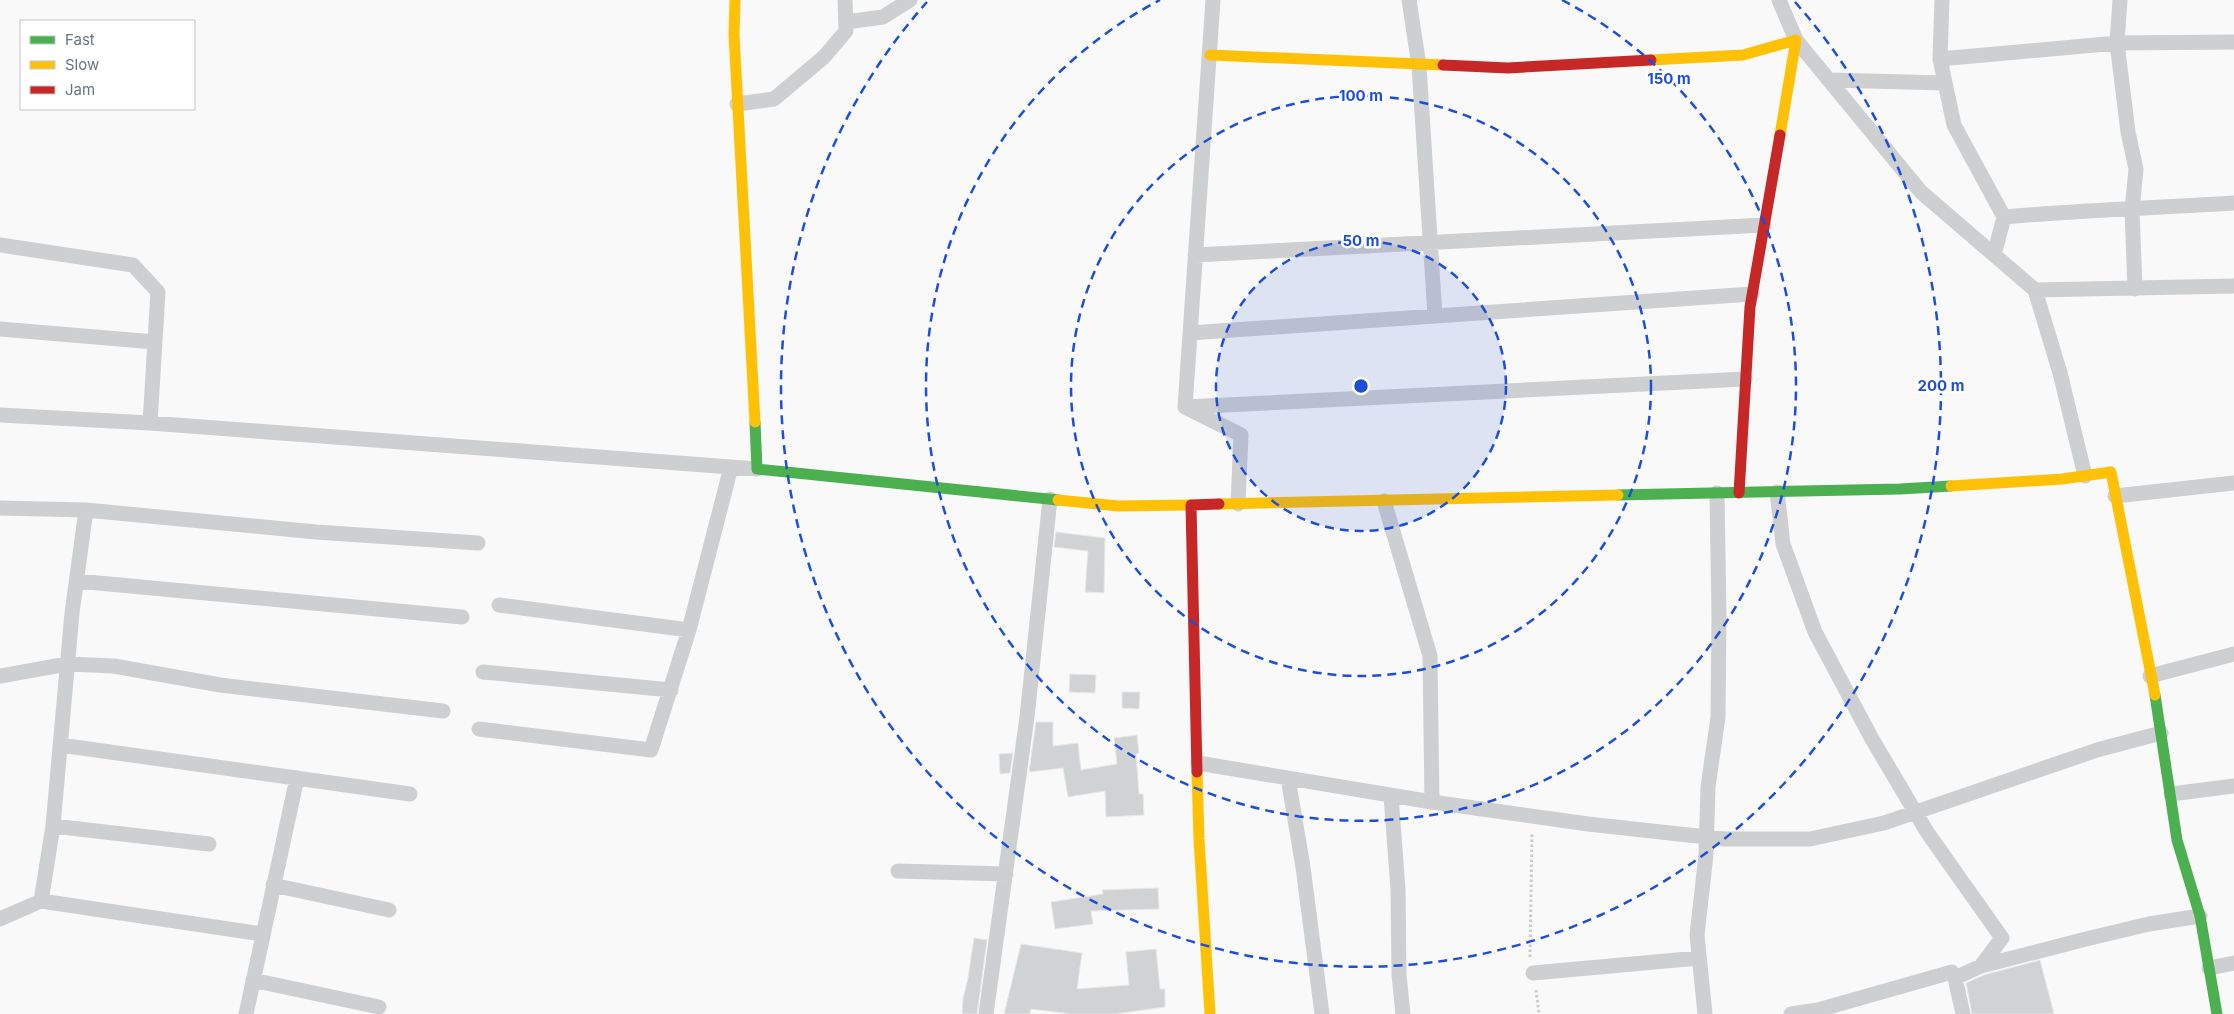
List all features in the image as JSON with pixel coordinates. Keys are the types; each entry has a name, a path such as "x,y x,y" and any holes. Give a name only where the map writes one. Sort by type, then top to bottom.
{"street":[{"path":"735,0 734,35 757,468"},
{"path":"738,104 774,99 824,57 846,31 844,0"},
{"path":"846,22 884,17 910,0"},
{"path":"1185,406 1213,0"},
{"path":"1409,0 1419,66 1435,316"},
{"path":"1779,0 1796,40 1921,192 2035,290 2060,372 2085,476"},
{"path":"1942,0 1940,59 1954,125 2004,217 1994,255"},
{"path":"2120,0 2117,43 2128,132 2136,169 2132,210 2135,289"},
{"path":"1210,55 1419,66 1508,68 1743,56 1796,40"},
{"path":"1739,493 1752,294 1796,40"},
{"path":"1940,59 2117,43 2234,42"},
{"path":"1830,80 1945,83"},
{"path":"2004,217 2234,203"},
{"path":"1196,255 1764,225"},
{"path":"0,245 133,265 158,292 150,423"},
{"path":"2035,290 2234,286"},
{"path":"1190,333 1752,294"},
{"path":"0,330 155,342"},
{"path":"1185,406 1745,379"},
{"path":"1185,406 1241,436 1238,504"},
{"path":"0,415 150,423 757,468 1118,506 1900,489 2062,479 2111,472 2162,734 2177,840 2200,916 2218,1014"},
{"path":"479,729 652,750 690,630 731,467"},
{"path":"2115,496 2234,483"},
{"path":"1777,492 1783,544 1815,632 1872,739 1916,812 2002,938 1981,966"},
{"path":"1705,1014 1697,935 1706,837 1708,787 1718,717 1720,616 1717,493"},
{"path":"986,1014 1027,717 1050,499"},
{"path":"1384,501 1430,656 1432,802"},
{"path":"1191,505 1199,839 1210,1014"},
{"path":"0,508 86,510 316,532 478,543"},
{"path":"41,901 53,826 72,613 86,510"},
{"path":"77,581 462,617"},
{"path":"499,606 690,630"},
{"path":"2150,676 2234,654"},
{"path":"0,676 67,664 114,666 220,684 443,711"},
{"path":"484,672 671,690"},
{"path":"1198,763 1391,796 1535,817 1706,837 1810,839 1884,823 2097,750 2162,734"},
{"path":"60,745 410,794"},
{"path":"246,1014 297,778"},
{"path":"1288,778 1303,867 1322,1014"},
{"path":"2171,794 2234,786"},
{"path":"1391,796 1398,889 1399,975 1403,1014"},
{"path":"53,826 209,844"},
{"path":"898,871 1006,874"},
{"path":"273,885 389,910"},
{"path":"0,919 41,901 262,934"},
{"path":"1955,978 1981,966 2149,924 2200,916"},
{"path":"1533,973 1699,958"},
{"path":"2209,968 2234,963"},
{"path":"1791,1014 1818,1010 1952,972 1963,1014"},
{"path":"253,980 379,1007"}],"path":[{"path":"1535,817 1531,841 1529,948 1539,1014"}],"building":[{"path":"1056,532 1105,538 1104,593 1085,592 1088,551 1054,547"},
{"path":"1070,674 1096,675 1095,693 1069,692"},
{"path":"1122,692 1140,692 1139,709 1122,708"},
{"path":"1036,722 1053,722 1053,746 1078,743 1081,770 1117,764 1114,738 1137,735 1139,753 1136,754 1139,794 1143,794 1144,815 1106,817 1105,791 1068,797 1063,768 1029,772"},
{"path":"1013,753 1010,773 1000,774 999,754"},
{"path":"1158,888 1159,909 1091,911 1093,924 1055,929 1051,902 1103,894 1102,890"},
{"path":"974,938 987,940 977,1014 962,1014 963,999"},
{"path":"1021,944 1082,953 1077,989 1129,985 1126,952 1156,949 1160,989 1165,989 1165,1007 1115,1014 1071,1014 1031,1009 1030,1014 1004,1014"},
{"path":"2040,960 2054,1014 1972,1014 1966,983 1984,975"}],"traffic: fast":[{"path":"755,422 757,469 1058,500"},
{"path":"1618,495 1900,489 1951,486"},
{"path":"2155,695 2177,840 2200,916 2217,1014"}],"traffic: slow":[{"path":"735,0 734,35 755,422"},
{"path":"1651,60 1743,55 1796,40 1780,135"},
{"path":"1210,55 1443,65"},
{"path":"1951,486 2062,479 2111,472 2155,695"},
{"path":"1219,504 1618,495"},
{"path":"1058,500 1118,506 1191,505"},
{"path":"1197,772 1199,839 1210,1014"}],"traffic: jam":[{"path":"1443,65 1508,68 1651,60"},
{"path":"1739,493 1750,307 1780,135"},
{"path":"1197,772 1191,505 1219,504"}]}
